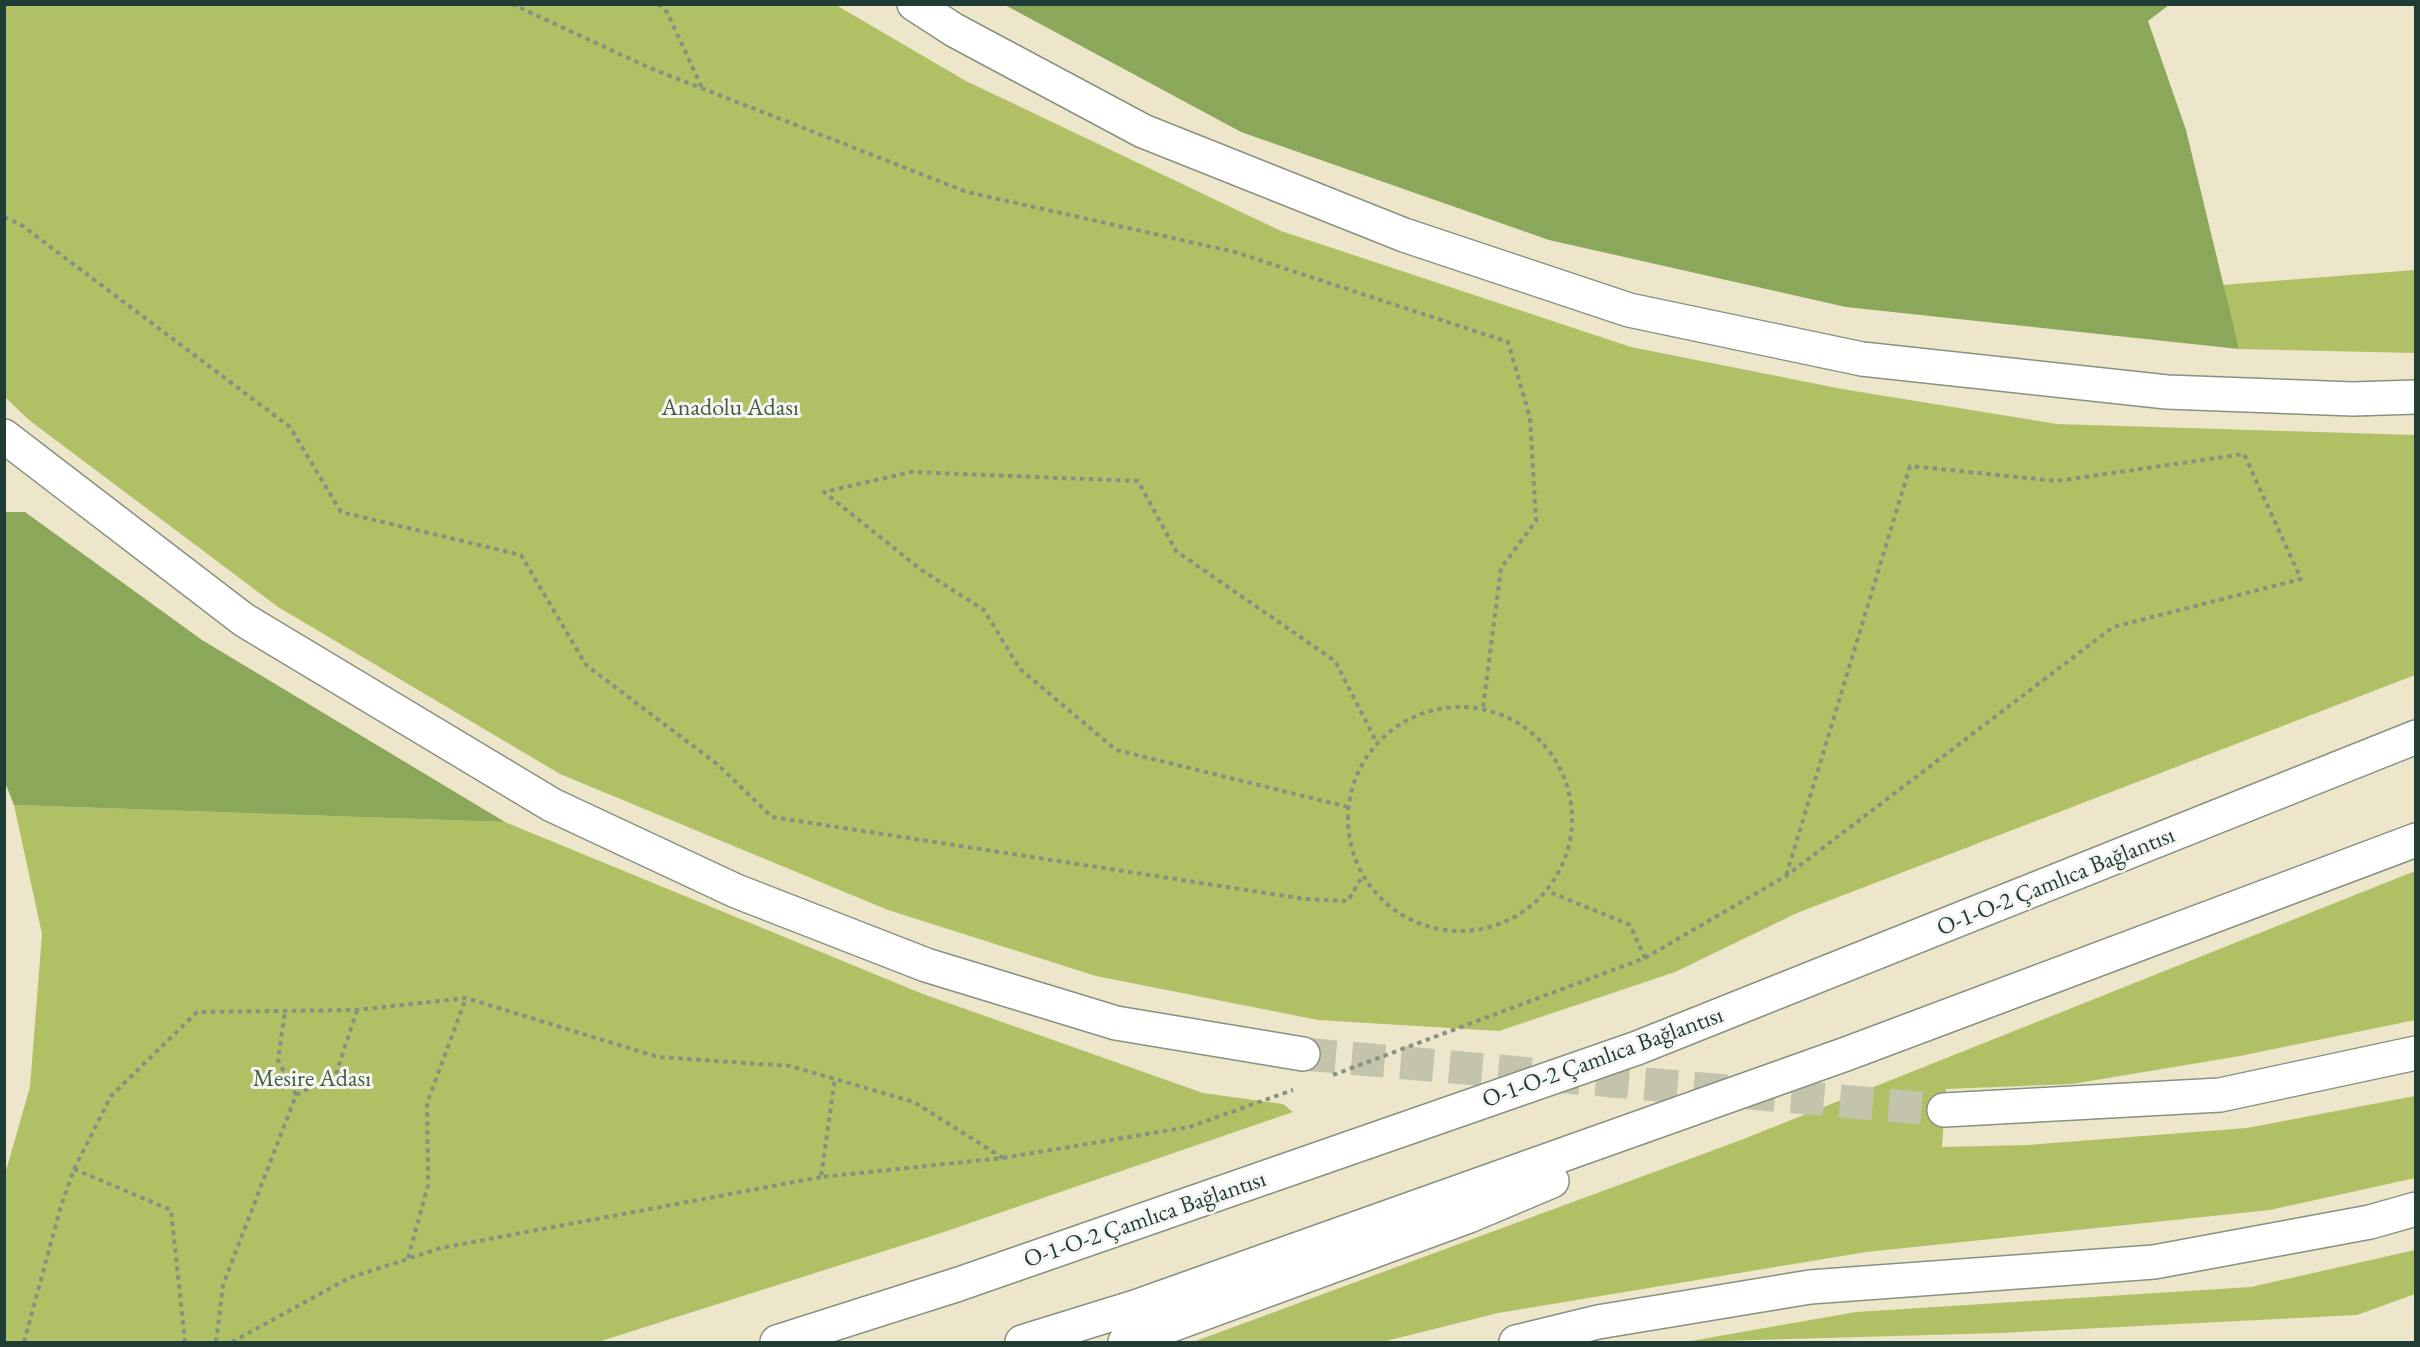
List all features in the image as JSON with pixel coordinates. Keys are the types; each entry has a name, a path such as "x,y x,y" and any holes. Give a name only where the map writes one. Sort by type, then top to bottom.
{"highway":[{"path":"914,4 954,30 1143,130 1404,235 1629,310 1863,359 2155,391 2353,399 2415,397"},
{"path":"4,436 244,620 552,805 736,891 926,965 1116,1023 1313,1066"},
{"name":"O-1-O-2 Çamlıca Bağlantısı","path":"777,1342 959,1284 1637,1048 2415,737"},
{"path":"1022,1342 1146,1304 1846,1054 2415,840"},
{"path":"1944,1110 2220,1095 2415,1053"},
{"path":"1125,1342 1469,1216 1846,1054"},
{"path":"1516,1342 1598,1322 1810,1287 2154,1262 2370,1222 2415,1209"}],"path":[{"path":"512,4 702,89 967,192 1235,252 1508,342 1530,418 1536,521 1501,568 1484,708"},
{"path":"658,4 667,12 702,89"},
{"path":"4,217 20,224 290,428 341,512 521,555 586,665 717,764 772,817 1305,899 1348,901 1363,875"},
{"path":"1313,1066 1645,958 1786,876 2113,627 2301,579 2244,454 2057,481 1910,466 1786,876"},
{"path":"1348,807 1116,750 1020,669 984,610 920,569 824,492 911,472 1138,481 1176,551 1335,662 1377,743"},
{"path":"1445,707 1484,708 1520,723 1548,748 1567,782 1573,820 1566,858 1547,891 1519,914 1486,928 1451,930 1416,922 1386,903 1363,875 1350,842 1348,807 1358,772 1377,743 1408,719 1445,707"},
{"path":"1547,891 1629,925 1645,958"},
{"path":"407,1259 428,1185 427,1103 466,998"},
{"path":"24,1342 61,1206 74,1169 111,1096 197,1012 357,1010 466,998 658,1057 790,1066 914,1101 1003,1158"},
{"path":"216,1342 223,1285 296,1095 336,1074 357,1010"},
{"path":"285,1011 278,1060 296,1095"},
{"path":"821,1177 835,1078"},
{"path":"232,1342 349,1278 441,1248 821,1177 1003,1158 1189,1128 1301,1086"},
{"path":"74,1169 171,1210 185,1342"}],"green space":[{"name":"Anadolu Adası","path":"4,5 836,5 966,81 1281,231 1631,347 1842,389 2057,424 2415,435 2415,675 1797,913 1675,972 1499,1031 1318,1020 1096,976 888,910 560,774 278,607 29,420 5,397"},
{"path":"1005,5 2169,5 2148,21 2186,130 2239,349 1846,307 1549,240 1241,132"},
{"path":"2415,270 2415,353 2239,349 2222,285"},
{"path":"5,512 25,512 202,640 505,822 14,805 4,780"},
{"name":"Mesire Adası","path":"14,805 505,822 923,994 1203,1093 1283,1104 1293,1112 941,1233 598,1342 5,1342 5,1174 30,1087 42,934"},
{"path":"2415,871 2415,1020 2240,1056 2072,1084 1946,1089 1942,1147 2027,1145 2247,1128 2415,1096 2415,1178 2270,1210 1866,1252 1498,1313 1382,1342 1193,1342 1741,1140"},
{"path":"2415,1250 2415,1294 2357,1315 2000,1333 1685,1342 1856,1312 2251,1287"}],"tunnel":[{"path":"1303,1054 1944,1110"}]}
